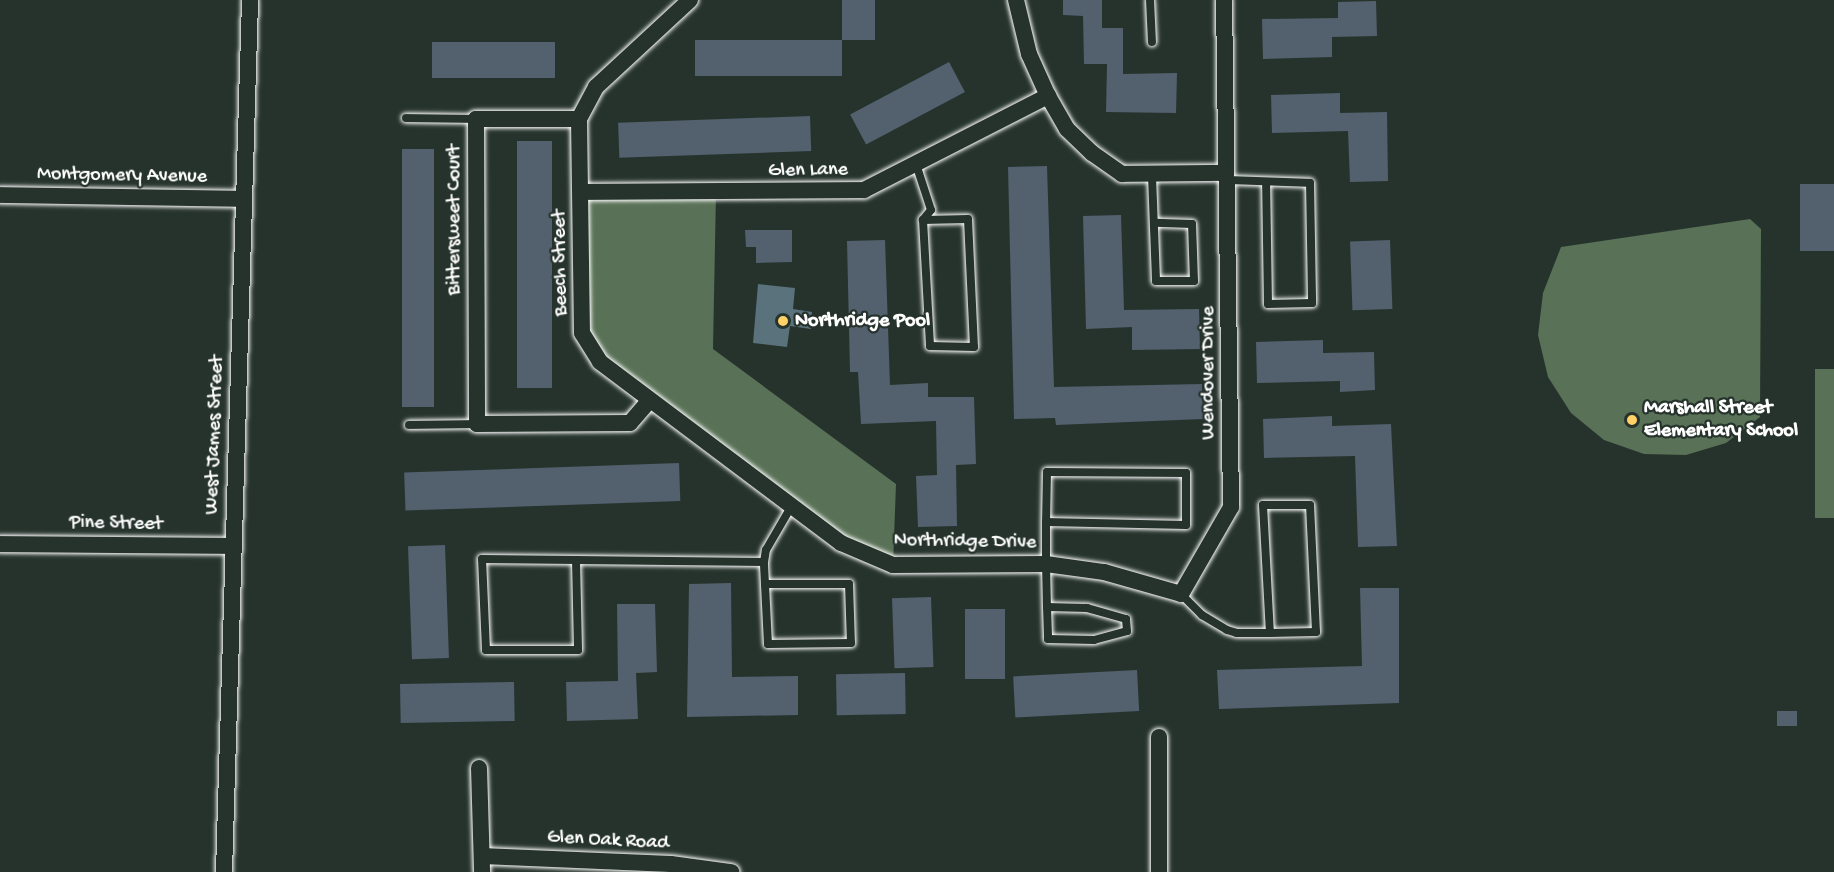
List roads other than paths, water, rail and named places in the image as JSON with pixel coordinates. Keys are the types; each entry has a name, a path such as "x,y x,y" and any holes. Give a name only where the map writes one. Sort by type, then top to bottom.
{"street":[{"name":"West James Street","path":"224,872 250,0"},
{"name":"Beech Street","path":"690,0 596,87 579,119 582,333 600,362 791,507"},
{"path":"1016,0 1029,54 1048,96 1067,129 1092,153 1122,174 1225,177"},
{"name":"Wendover Drive","path":"1180,594 1231,507 1224,0"},
{"name":"Glen Lane","path":"581,192 864,190 1048,96"},
{"name":"Bittersweet Court","path":"477,424 476,120 579,119"},
{"name":"Montgomery Avenue","path":"0,195 244,199"},
{"path":"477,424 630,423 649,401"},
{"name":"Northridge Drive","path":"791,507 840,543 892,565 1046,564"},
{"name":"Pine Street","path":"0,544 232,546"},
{"path":"1046,564 1104,572 1180,594"},
{"path":"1159,738 1160,872"},
{"path":"479,768 482,864"},
{"name":"Glen Oak Road","path":"482,864 671,864 731,872"}],"lane":[{"path":"1150,0 1152,42"},
{"path":"406,118 476,120"},
{"path":"916,164 931,210 923,220 930,346 974,347 968,219 923,220"},
{"path":"1152,176 1156,280 1194,280 1192,224 1155,223"},
{"path":"1225,177 1266,183 1310,183 1312,303 1268,304 1266,183"},
{"path":"409,425 477,424"},
{"path":"1046,522 1186,525 1185,472 1047,472 1046,522 1046,564 1047,607 1048,639 1094,640 1127,631 1126,620 1087,608 1047,607"},
{"path":"1180,594 1202,615 1227,630 1270,633 1316,632 1310,505 1263,506 1270,633"},
{"path":"765,584 849,584 851,643 768,644 765,584 764,562 777,527 791,507"},
{"path":"576,560 578,650 486,650 482,559 576,560 764,562"}],"water":[{"name":"Northridge Pool","path":"758,284 795,288 793,309 812,312 811,329 790,326 787,347 753,343"}],"place":[{"name":"Northridge Pool","path":"783,321"},
{"name":"Marshall Street Elementary School","path":"1632,420"}]}
